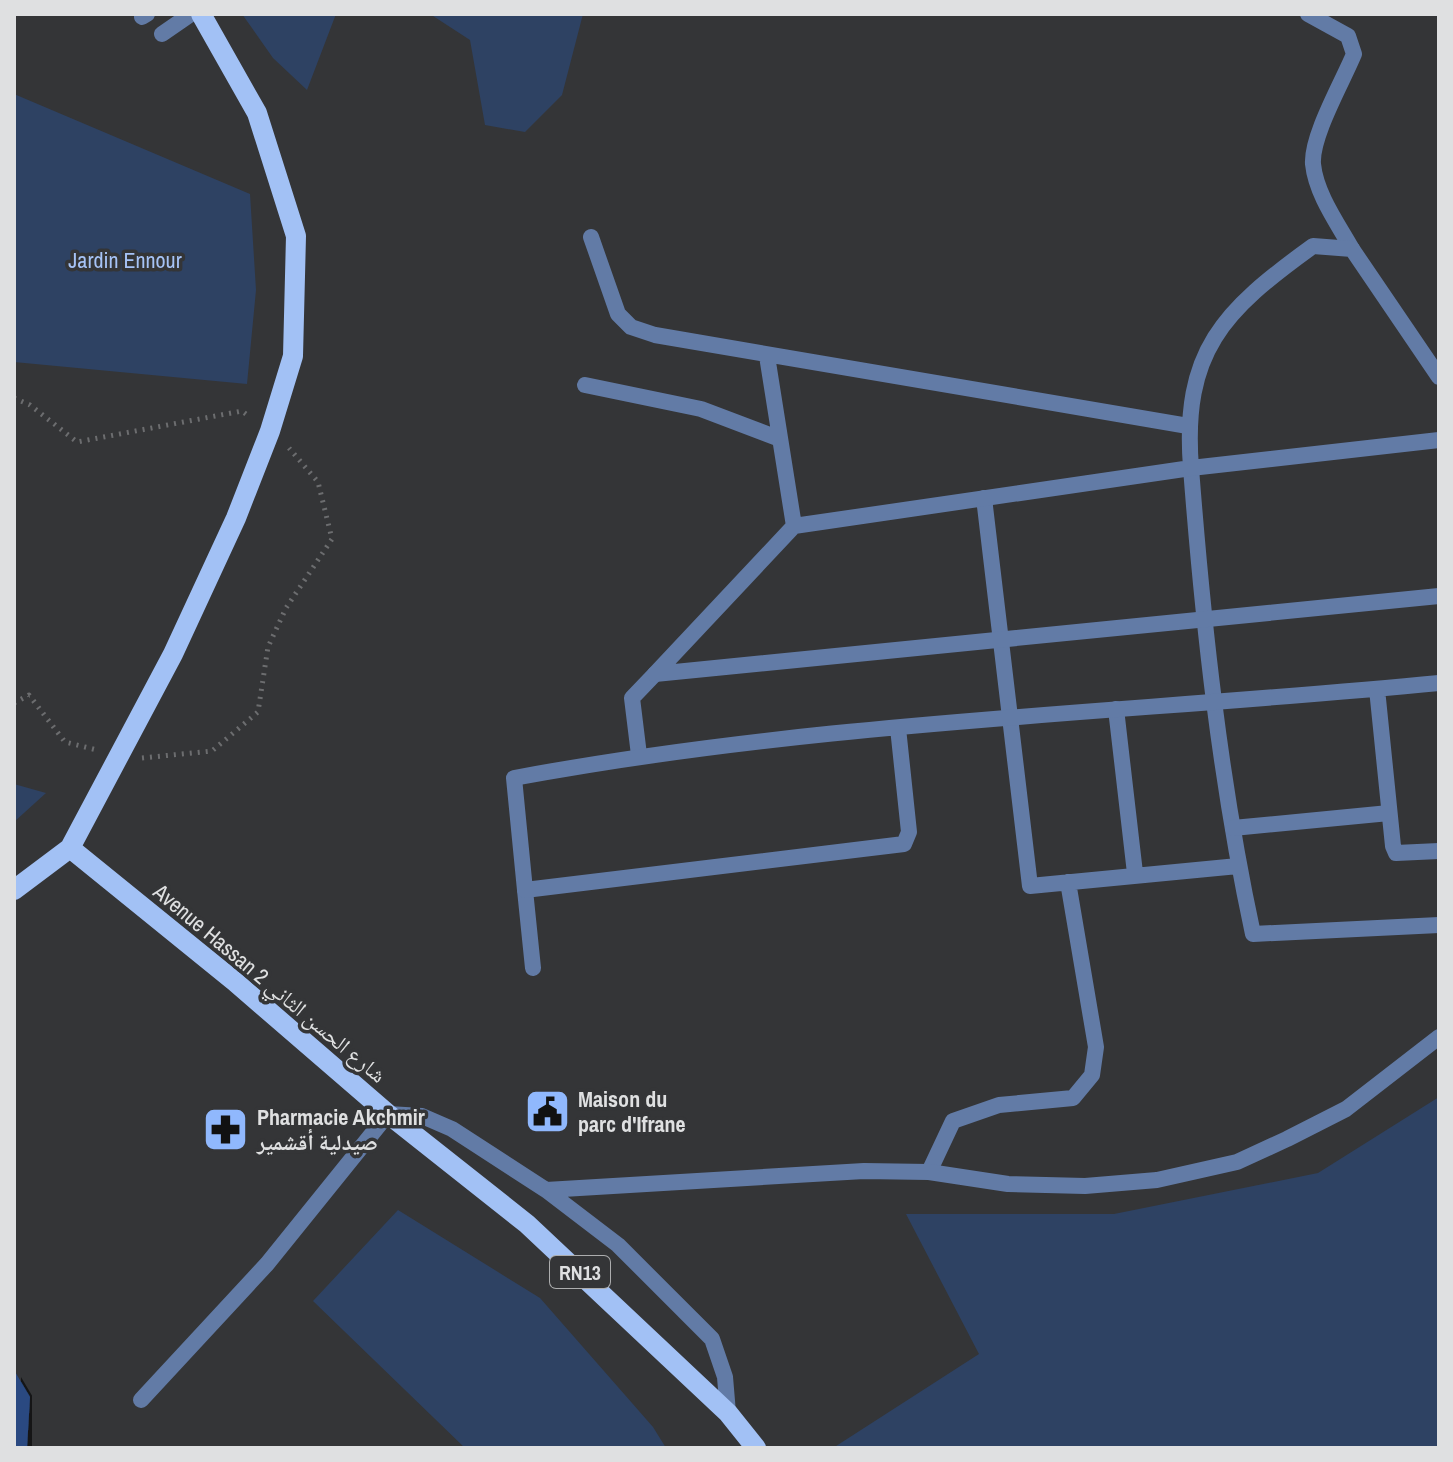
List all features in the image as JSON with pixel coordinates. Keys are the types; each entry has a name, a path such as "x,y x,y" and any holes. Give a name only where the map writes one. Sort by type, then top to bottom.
{"main road":[{"path":"14,890 70,848 173,654 236,518 270,431 293,356 296,236 257,113 201,14"},
{"name":"Avenue Hassan 2 شارع الحسن الثاني","path":"70,848 234,981 388,1114 527,1224 728,1413 756,1448"}],"street":[{"path":"162,34 191,14"},
{"path":"1308,14 1348,36 1354,54 1316,145 1313,164 1322,194 1352,249 1439,377"},
{"path":"591,237 618,314 631,327 655,335 1188,426"},
{"path":"1352,249 1313,246 1269,278 1216,332 1193,382 1188,426 1203,618 1238,866 1253,934 1439,925"},
{"path":"767,356 794,526"},
{"path":"585,385 701,409 780,439"},
{"path":"639,755 632,698 794,526 1191,468 1439,440"},
{"path":"984,498 1030,886 1135,873 1238,866"},
{"path":"655,674 1439,596"},
{"path":"533,968 514,778 639,755 898,728 1439,683"},
{"path":"1377,689 1396,853 1439,851"},
{"path":"1116,709 1135,873"},
{"path":"525,890 904,844 909,832 898,728"},
{"path":"1233,828 1389,813"},
{"path":"929,1172 953,1121 999,1105 1073,1098 1092,1075 1096,1047 1068,882"},
{"path":"546,1190 745,1177 929,1172 1008,1184 1085,1186 1157,1180 1237,1162 1346,1109 1439,1037"},
{"path":"141,1400 267,1264 388,1114 422,1116 452,1129 546,1190 618,1245 712,1339 725,1377 728,1413"}],"path":[{"path":"14,398 30,405 77,442 242,411 270,431 318,482 332,539 286,608 268,647 258,712 212,751 148,759 65,742 29,695 14,703"}],"green space":[{"path":"242,14 336,14 307,90 273,58"},
{"path":"430,14 583,14 562,95 525,132 485,125 470,40"},
{"name":"Jardin Ennour","path":"14,94 250,194 256,290 247,384 14,362"},
{"path":"14,784 46,793 14,822"},
{"path":"1439,1097 1439,1448 833,1448 979,1354 906,1214 1114,1214 1318,1173"},
{"path":"398,1210 540,1298 653,1427 666,1448 465,1448 313,1301"}],"building":[{"path":"14,1370 30,1397 27,1448 14,1448"}],"place":[{"name":"Maison du parc d'Ifrane","path":"547,1112"},
{"name":"Pharmacie Akchmir صيدلية أقشمير","path":"226,1130"}]}
